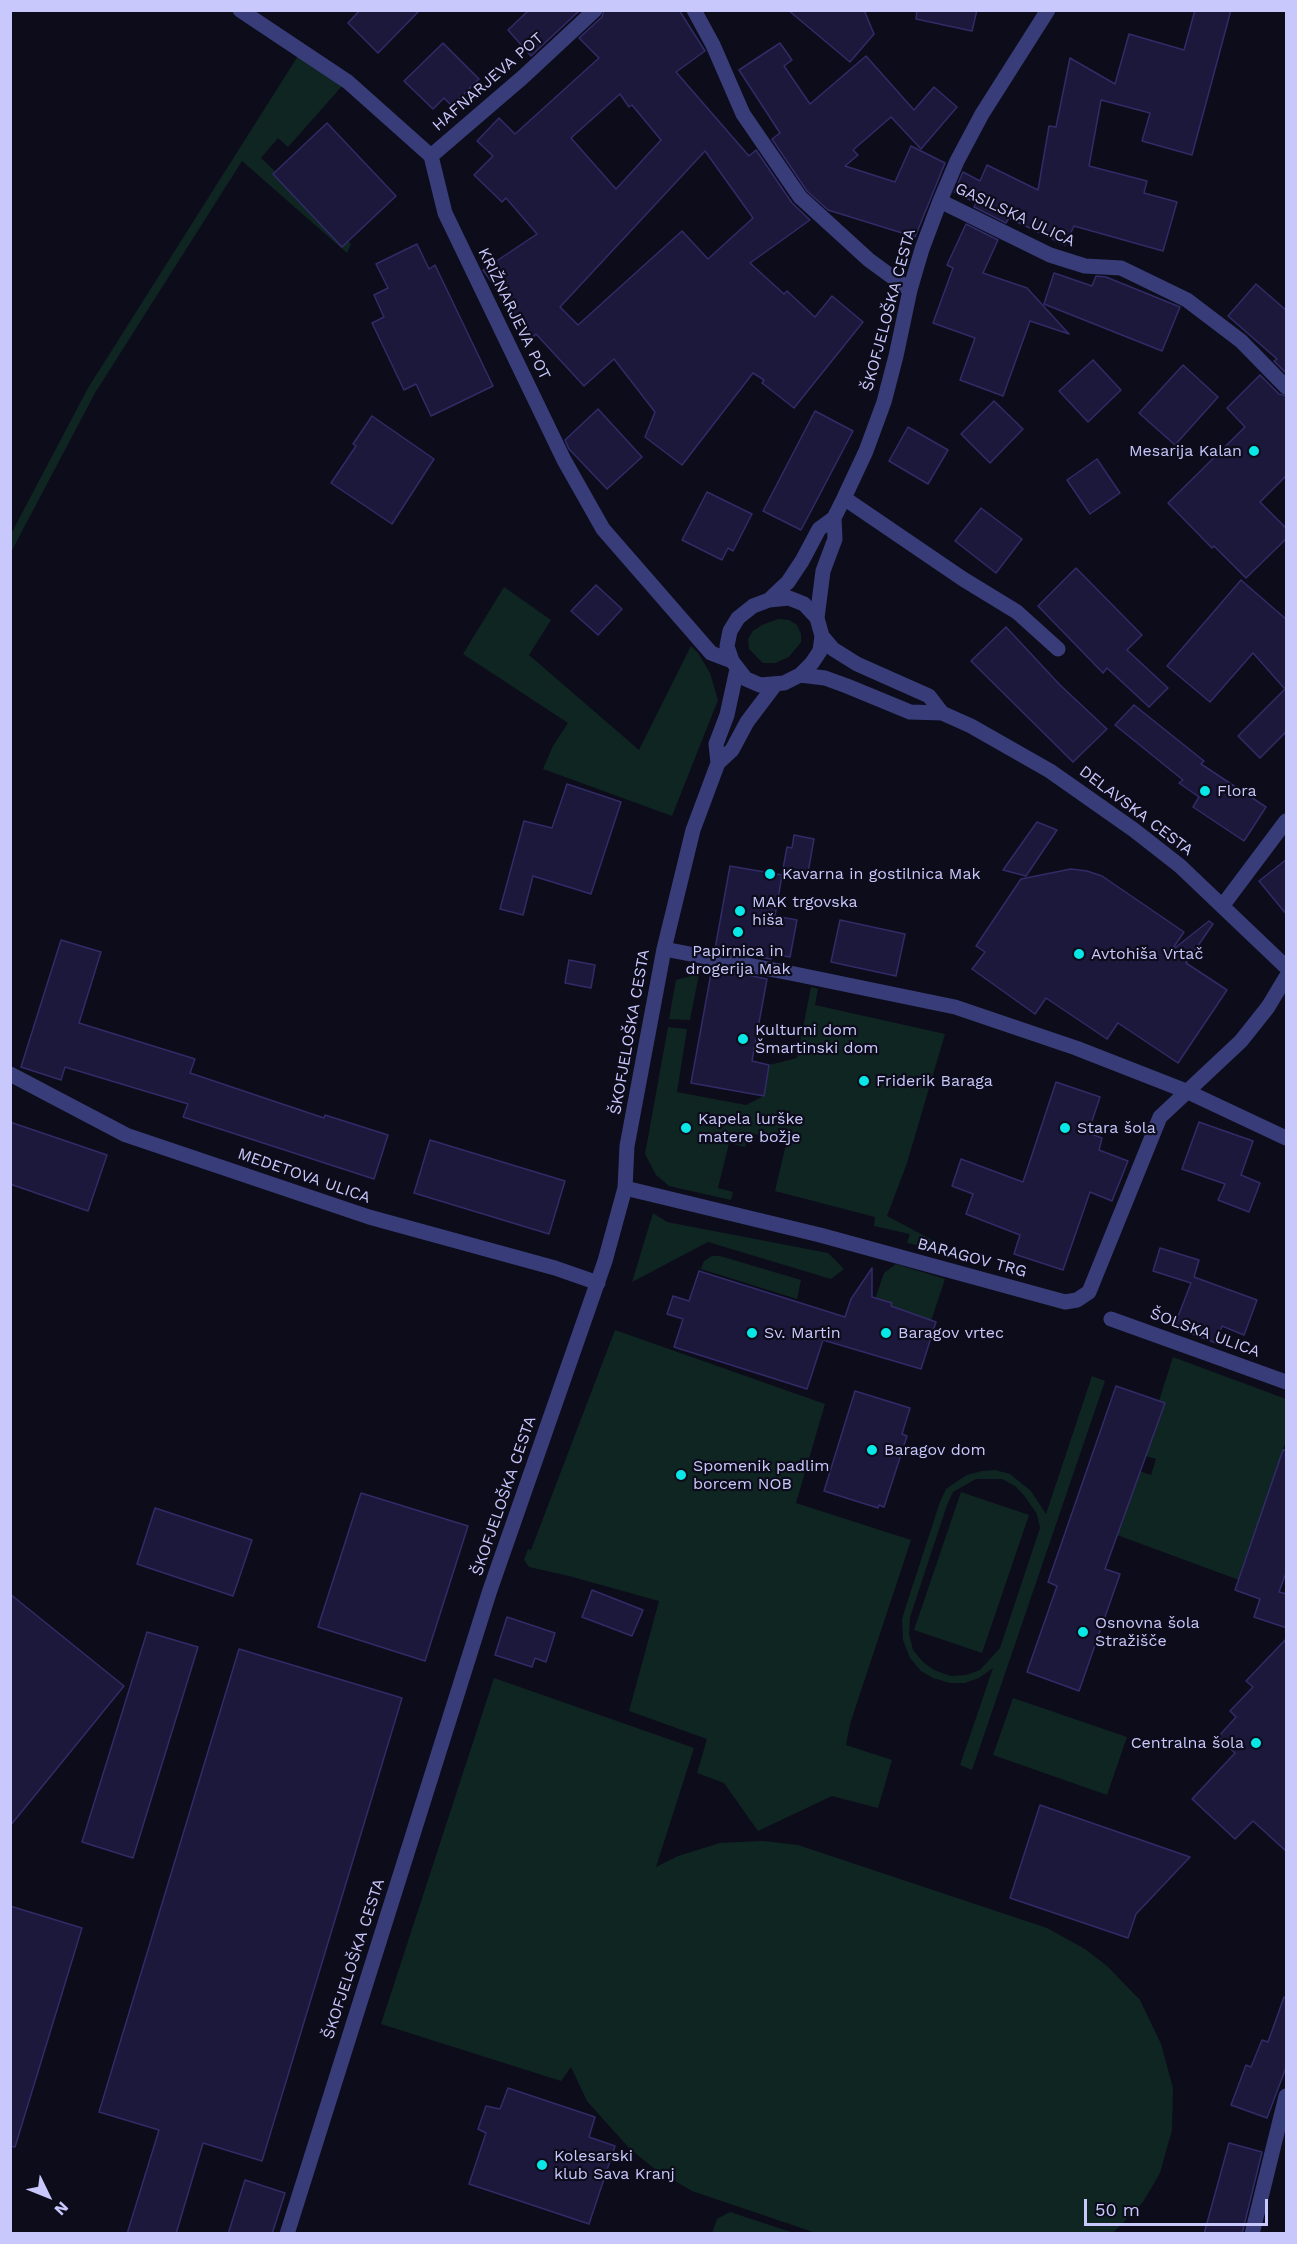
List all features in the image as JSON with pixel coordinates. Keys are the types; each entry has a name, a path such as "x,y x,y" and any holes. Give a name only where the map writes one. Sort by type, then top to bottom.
{"street":[{"path":"240,10 348,82 431,156"},
{"name":"HAFNARJEVA POT","path":"431,156 523,77 595,10"},
{"path":"694,10 713,45 743,114 800,196 868,260 910,290"},
{"name":"ŠKOFJELOŠKA CESTA","path":"769,600 788,582 819,529 834,518 844,498 866,451 884,402 910,290 940,201 957,161 982,114 1048,10"},
{"name":"KRIŽNARJEVA POT","path":"431,156 445,213 564,460 603,529 711,653 735,665"},
{"name":"GASILSKA ULICA","path":"940,201 1050,255 1085,266 1121,268 1187,300 1241,341 1287,387"},
{"path":"844,498 963,579 1017,612 1058,649"},
{"name":"ŠKOFJELOŠKA CESTA","path":"817,618 823,571 835,539 834,518"},
{"path":"789,598 804,604 817,618 822,636 820,651 800,675 775,685 760,685 746,679 735,665 727,646 730,631 738,618 753,606 769,600 789,598"},
{"name":"DELAVSKA CESTA","path":"822,636 833,649 857,664 929,696 942,713"},
{"name":"ŠKOFJELOŠKA CESTA","path":"287,2234 490,1590 582,1322 598,1283 625,1188 627,1146 664,949 693,830 718,763 716,744 727,715 735,665"},
{"name":"DELAVSKA CESTA","path":"800,675 825,678 910,712 942,713 971,726 1050,771 1080,790 1180,866 1287,967"},
{"name":"ŠKOFJELOŠKA CESTA","path":"718,763 732,750 747,722 775,685"},
{"path":"1223,905 1287,821"},
{"path":"664,949 955,1007 1047,1037 1186,1091 1287,1138"},
{"name":"BARAGOV TRG","path":"625,1188 820,1235 1065,1302 1077,1300 1089,1292 1160,1117 1241,1041 1268,1007 1287,977"},
{"name":"MEDETOVA ULICA","path":"10,1074 126,1135 369,1217 555,1268 598,1283"},
{"name":"ŠOLSKA ULICA","path":"1111,1319 1287,1382"},
{"path":"1252,2234 1285,2103"}],"green space":[{"path":"298,56 343,85 288,147 278,138 261,158 351,244 347,253 242,161 95,393 11,552 11,534 88,388"},
{"path":"504,587 551,620 529,655 639,750 691,646 698,653 710,673 718,700 672,816 543,769 553,746 568,723 463,654"},
{"path":"778,619 789,620 797,625 801,634 801,642 789,657 775,663 763,663 749,649 748,639 753,631 762,625"},
{"path":"699,974 690,1020 669,1019 676,980"},
{"path":"811,987 818,989 815,1005 945,1034 907,1163 887,1216 936,1242 935,1249 907,1243 910,1234 874,1226 875,1217 775,1191 787,1140 749,1133 745,1147 729,1143 718,1188 733,1192 731,1200 669,1186 656,1175 645,1154 668,1027 687,1029 677,1092 746,1105 764,1096 769,1065 797,1058"},
{"path":"653,1213 667,1222 828,1253 844,1269 831,1279 708,1242 632,1282"},
{"path":"712,1256 720,1256 801,1280 797,1299 701,1269 704,1261"},
{"path":"896,1264 945,1279 931,1321 891,1306 892,1303 874,1302 884,1273"},
{"path":"615,1330 825,1404 796,1503 911,1540 850,1724 846,1745 892,1760 878,1808 832,1796 758,1831 724,1783 697,1773 707,1739 629,1711 659,1601 529,1567 524,1560 528,1549 531,1550"},
{"path":"1173,1357 1286,1399 1286,1440 1239,1580 1117,1535 1139,1471 1151,1475 1156,1459 1146,1456 1165,1403 1159,1401"},
{"path":"1092,1376 1105,1381 972,1770 960,1765 993,1668 979,1678 965,1683 950,1683 933,1678 921,1671 910,1658 903,1640 902,1619 946,1489 967,1475 995,1470 1010,1474 1031,1491 1046,1514","holes":["976,1479 1002,1479 1015,1486 1023,1494 1037,1514 1040,1528 1000,1648 980,1670 966,1675 951,1676 934,1670 913,1650 909,1634 910,1617 953,1492"]},
{"path":"961,1492 1029,1515 982,1653 914,1630"},
{"path":"494,1678 694,1748 656,1867 678,1856 720,1843 763,1841 798,1845 1047,1928 1085,1949 1107,1966 1140,2000 1161,2044 1173,2088 1172,2130 1160,2173 1143,2202 1113,2233 816,2233 692,2191 656,2170 629,2148 587,2101 571,2067 561,2081 381,2024"},
{"path":"1013,1698 1127,1737 1107,1795 993,1755"},
{"path":"730,2212 794,2233 712,2233 717,2219"}],"building":[{"path":"360,10 420,10 378,53 348,23"},
{"path":"529,10 580,10 531,56 508,30"},
{"path":"604,10 679,10 705,51 676,72 749,156 756,150 792,203 810,220 750,263 784,294 787,291 815,317 832,296 863,322 794,408 762,383 764,380 753,373 682,465 645,437 655,412 614,359 584,386 536,334 532,338 483,270 537,234 506,198 502,202 474,175 493,156 477,141 499,118 515,134 599,58 579,38 602,17","holes":["620,94 629,107 632,105 661,140 616,189 571,138","705,151 753,218 708,259 682,231 578,325 560,307"]},
{"path":"788,10 864,10 874,34 850,62"},
{"path":"917,10 977,10 972,31 916,19"},
{"path":"1195,10 1231,10 1192,155 1142,141 1150,113 1101,100 1089,166 1147,181 1144,193 1177,202 1163,251 1074,226 1065,245 1009,218 1006,223 974,207 976,203 954,192 963,172 980,181 987,165 1038,190 1049,126 1056,127 1070,58 1115,84 1129,34 1184,50"},
{"path":"443,43 479,79 452,106 444,98 433,109 404,81"},
{"path":"780,43 792,60 784,66 810,104 866,56 914,110 934,87 957,107 921,149 891,117 853,150 858,155 845,166 895,182 911,146 945,163 915,237 828,210 807,191 772,139 780,133 739,70"},
{"path":"327,123 396,196 342,247 273,174"},
{"path":"966,224 998,240 983,273 1027,288 1069,334 1030,321 1003,396 960,380 975,338 933,323 953,268 947,265"},
{"path":"417,244 429,269 435,265 493,386 431,416 416,384 404,390 372,323 384,317 374,295 388,288 376,264"},
{"path":"1054,273 1092,286 1096,276 1106,277 1180,307 1162,351 1044,304"},
{"path":"1256,284 1287,311 1287,374 1274,361 1277,359 1228,316"},
{"path":"1093,360 1121,390 1088,422 1059,391"},
{"path":"1183,365 1218,397 1175,445 1139,413"},
{"name":"Mesarija Kalan","path":"1260,375 1279,394 1287,396 1287,475 1260,502 1287,529 1287,538 1246,578 1214,546 1212,548 1168,503 1245,427 1227,408"},
{"path":"994,401 1023,429 990,463 961,434"},
{"path":"598,409 642,457 607,489 569,449 565,440"},
{"path":"815,411 853,431 801,530 763,511"},
{"path":"372,416 434,459 392,524 331,483 356,446 353,444"},
{"path":"908,427 948,450 928,484 889,461"},
{"path":"1097,459 1120,493 1090,514 1067,480"},
{"path":"707,492 752,514 733,551 728,548 722,560 682,540"},
{"path":"981,508 1022,539 996,573 955,541"},
{"path":"1076,568 1142,635 1127,650 1168,688 1149,707 1107,668 1103,673 1038,606"},
{"path":"1241,580 1287,620 1287,731 1260,758 1238,736 1285,689 1253,653 1210,702 1167,666"},
{"path":"596,585 622,609 598,635 571,611"},
{"path":"1006,627 1060,685 1107,729 1073,762 971,661"},
{"path":"1134,705 1204,761 1201,764 1266,807 1244,841 1193,807 1199,797 1179,783 1183,780 1115,725"},
{"path":"567,784 621,802 591,894 533,876 523,915 500,909 524,821 552,828"},
{"path":"1037,822 1057,830 1026,876 1003,870"},
{"path":"794,835 814,839 807,878 782,874 787,847 792,848"},
{"path":"1287,859 1287,915 1259,881"},
{"name":"MAK trgovska hiša","path":"730,866 782,875 775,916 797,920 790,957 772,954 771,959 715,949"},
{"path":"1071,869 1102,876 1184,932 1171,951 1209,921 1213,924 1186,963 1227,990 1178,1063 1118,1023 1107,1039 1046,998 1035,1014 972,969 985,952 976,946 1021,879"},
{"path":"840,920 905,934 896,976 831,962"},
{"path":"61,940 101,952 79,1023 195,1059 190,1073 324,1118 325,1115 388,1135 374,1179 183,1117 188,1104 65,1067 61,1080 21,1067"},
{"path":"569,960 595,965 591,988 565,983"},
{"path":"712,968 767,979 752,1061 769,1065 764,1096 691,1083"},
{"path":"1056,1082 1100,1097 1088,1133 1102,1138 1099,1150 1128,1161 1112,1201 1090,1192 1063,1270 1014,1254 1020,1235 966,1214 973,1194 952,1186 961,1159 1023,1182"},
{"path":"10,1122 107,1155 88,1211 10,1184"},
{"path":"1199,1122 1253,1141 1241,1175 1260,1183 1249,1212 1218,1200 1225,1184 1182,1169"},
{"path":"430,1140 565,1181 549,1234 414,1193"},
{"path":"1160,1248 1199,1260 1194,1277 1257,1300 1244,1335 1222,1326 1216,1343 1174,1327 1191,1283 1153,1271"},
{"name":"Sv. Martin","path":"872,1268 872,1297 936,1322 921,1369 823,1340 807,1389 674,1347 683,1319 667,1314 673,1296 689,1301 699,1271 845,1317 851,1299"},
{"path":"1116,1386 1165,1403 1105,1569 1120,1574 1079,1691 1027,1672 1057,1586 1048,1582"},
{"name":"Baragov dom","path":"855,1391 910,1408 902,1434 907,1436 884,1507 879,1505 878,1508 824,1491"},
{"path":"1283,1450 1287,1450 1287,1570 1279,1592 1287,1594 1287,1628 1254,1617 1260,1599 1235,1590"},
{"path":"361,1493 468,1526 425,1661 318,1627"},
{"path":"155,1508 252,1540 233,1596 137,1564"},
{"path":"592,1590 643,1610 632,1636 582,1617"},
{"path":"10,1594 124,1686 10,1826"},
{"path":"507,1617 555,1633 546,1662 535,1658 532,1667 495,1655"},
{"path":"147,1632 198,1647 133,1858 82,1842"},
{"name":"Centralna šola","path":"1287,1638 1287,1852 1253,1821 1235,1839 1192,1799 1235,1753 1218,1737 1236,1717 1230,1711 1253,1687 1246,1681"},
{"path":"239,1649 402,1698 262,2161 203,2143 176,2234 127,2234 159,2130 99,2112"},
{"path":"1040,1805 1190,1857 1136,1914 1128,1938 1010,1898"},
{"path":"10,1906 82,1928 15,2147 10,2146"},
{"path":"1284,1997 1287,1998 1287,2065 1267,2118 1231,2105 1246,2065 1251,2067 1262,2040 1268,2042"},
{"name":"Kolesarski klub Sava Kranj","path":"508,2088 595,2117 589,2137 615,2146 589,2224 469,2184 486,2133 478,2129 486,2106 500,2109"},
{"path":"1229,2143 1262,2152 1242,2234 1204,2234"},
{"path":"245,2180 285,2193 272,2234 228,2234"}],"place":[{"name":"Mesarija Kalan","path":"1254,451"},
{"name":"Flora","path":"1205,791"},
{"name":"Kavarna in gostilnica Mak","path":"770,874"},
{"name":"MAK trgovska hiša","path":"740,911"},
{"name":"Papirnica in drogerija Mak","path":"738,932"},
{"name":"Avtohiša Vrtač","path":"1079,954"},
{"name":"Kulturni dom Šmartinski dom","path":"743,1039"},
{"name":"Friderik Baraga","path":"864,1081"},
{"name":"Kapela lurške matere božje","path":"686,1128"},
{"name":"Stara šola","path":"1065,1128"},
{"name":"Sv. Martin","path":"752,1333"},
{"name":"Baragov vrtec","path":"886,1333"},
{"name":"Baragov dom","path":"872,1450"},
{"name":"Spomenik padlim borcem NOB","path":"681,1475"},
{"name":"Osnovna šola Stražišče","path":"1083,1632"},
{"name":"Centralna šola","path":"1256,1743"},
{"name":"Kolesarski klub Sava Kranj","path":"542,2165"}]}
